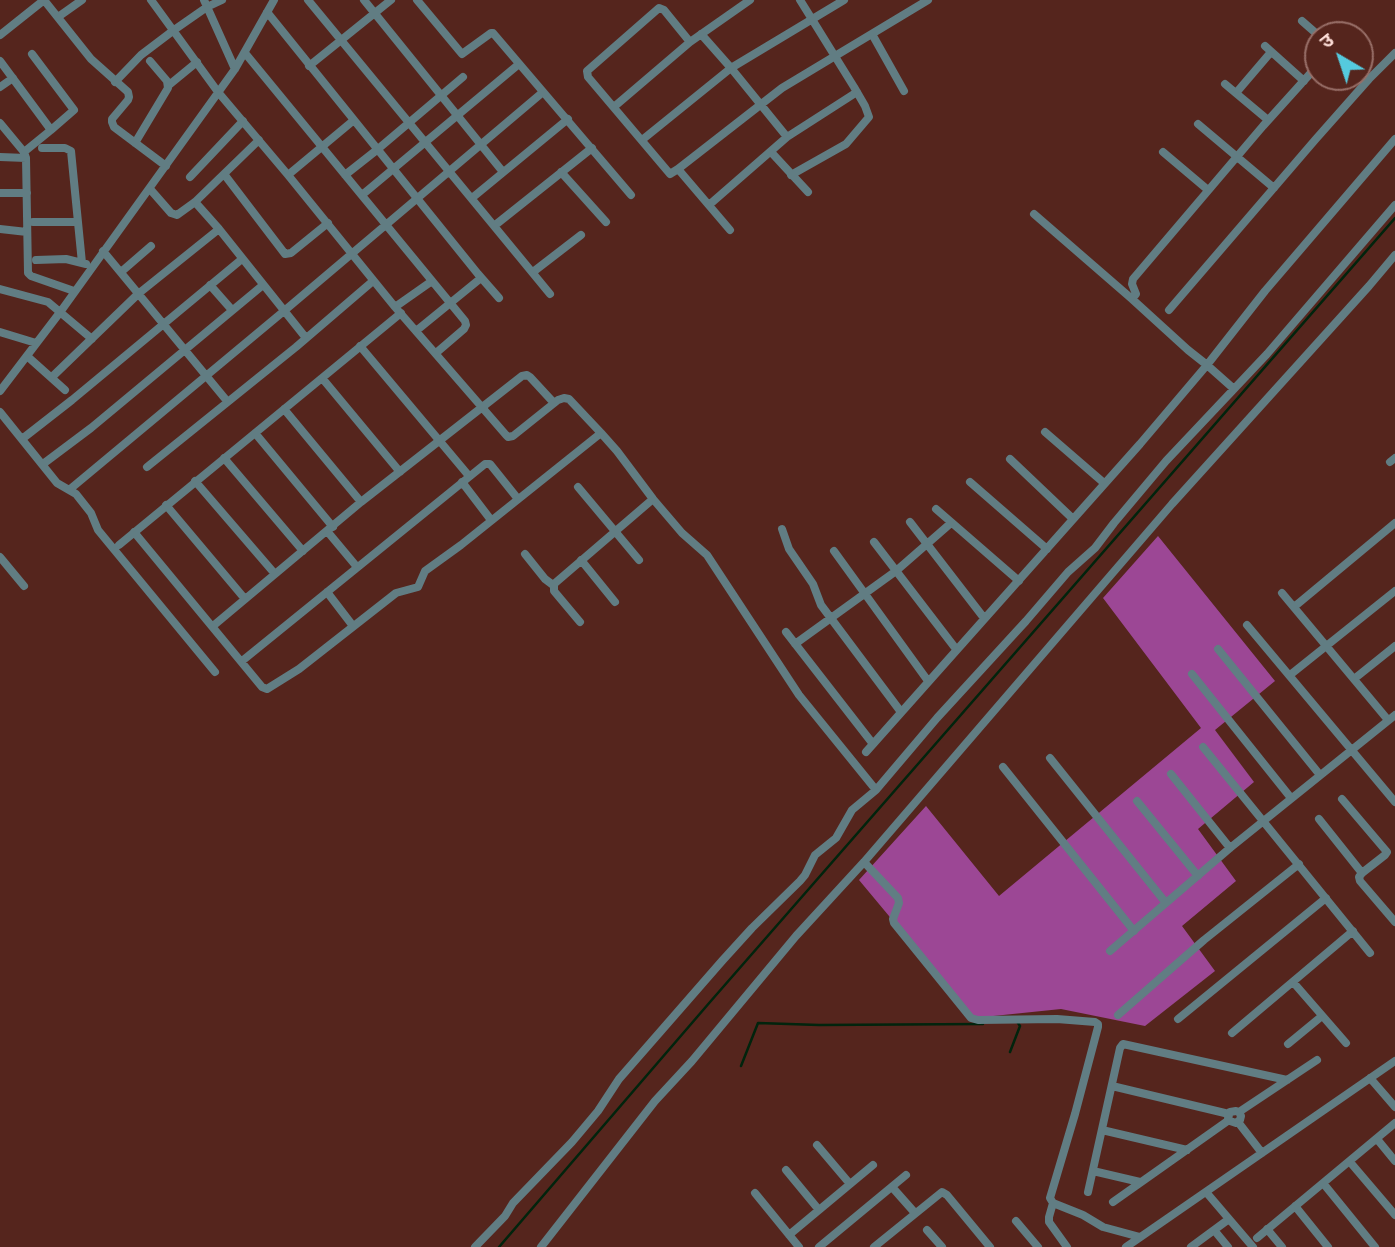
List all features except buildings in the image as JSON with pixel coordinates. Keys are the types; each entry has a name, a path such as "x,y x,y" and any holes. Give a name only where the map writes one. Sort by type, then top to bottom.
{"street":[{"path":"0,35 44,0 91,59 128,92 129,97 112,122 114,127 166,166"},
{"path":"58,18 82,0"},
{"path":"151,0 218,92 373,281 506,435 511,437 562,398 569,399 601,433 686,538 707,555 799,695 876,789"},
{"path":"115,82 141,55 206,3 222,0"},
{"path":"0,391 3,382 27,356 61,311 235,69 274,0"},
{"path":"308,0 550,294"},
{"path":"364,0 503,172"},
{"path":"309,66 391,0"},
{"path":"417,0 460,53 465,53 492,33 631,195"},
{"path":"791,175 846,144 867,120 867,112 857,92 800,0"},
{"path":"642,140 732,68 844,0"},
{"path":"904,0 910,10"},
{"path":"691,42 662,8 657,9 588,69 586,74 668,173 672,174 782,88 928,0"},
{"path":"615,107 691,42 745,1"},
{"path":"206,3 235,69"},
{"path":"267,12 499,298"},
{"path":"701,34 787,137"},
{"path":"872,34 904,92"},
{"path":"1134,297 1133,279 1304,81 1268,49 1236,93"},
{"path":"244,53 465,321 466,326 436,353"},
{"path":"1374,73 1395,53"},
{"path":"0,157 25,155 72,113 73,108 32,54"},
{"path":"0,61 51,131"},
{"path":"150,61 169,85"},
{"path":"135,143 169,85 197,62"},
{"path":"362,195 519,64"},
{"path":"345,175 463,77"},
{"path":"0,87 13,78"},
{"path":"1225,84 1268,120"},
{"path":"1169,310 1358,91"},
{"path":"69,490 543,92"},
{"path":"709,205 787,137 857,92"},
{"path":"471,198 568,119"},
{"path":"288,175 354,120"},
{"path":"190,177 243,121"},
{"path":"0,123 25,155 27,271 29,275 74,291"},
{"path":"1198,124 1274,188"},
{"path":"786,632 870,748 1140,444 1208,365 1265,291 1395,139"},
{"path":"150,189 175,216 194,202 258,140"},
{"path":"42,148 65,148 71,151 82,263"},
{"path":"494,226 592,148"},
{"path":"771,152 808,192"},
{"path":"1163,152 1208,190"},
{"path":"678,169 730,230"},
{"path":"561,172 606,222"},
{"path":"224,174 285,254 291,253 328,223"},
{"path":"0,193 27,193"},
{"path":"194,202 219,229 306,338"},
{"path":"475,1247 572,1142 598,1111 619,1079 714,970 800,881 815,855 836,838 852,810 876,789 1068,572 1095,548 1166,461 1267,354 1395,205"},
{"path":"1034,214 1134,297 1188,350 1234,389"},
{"path":"33,222 78,222"},
{"path":"0,229 27,232"},
{"path":"52,377 138,294 219,229"},
{"path":"533,272 582,235"},
{"path":"121,272 151,246"},
{"path":"103,251 227,401"},
{"path":"541,1247 655,1101 692,1061 796,936 864,862 1172,504 1395,255"},
{"path":"22,439 242,258"},
{"path":"36,260 66,259 92,266"},
{"path":"416,331 481,278"},
{"path":"147,467 373,281"},
{"path":"119,545 360,346 432,281"},
{"path":"210,285 232,310"},
{"path":"43,464 91,428 263,285"},
{"path":"0,289 48,302 92,339"},
{"path":"0,332 36,343"},
{"path":"360,346 438,441 491,520"},
{"path":"27,356 65,390"},
{"path":"213,626 361,502 524,375 530,377 554,403"},
{"path":"322,378 400,472"},
{"path":"284,409 361,502"},
{"path":"0,412 59,485 76,494 90,511 98,530 215,672"},
{"path":"1045,432 1104,483"},
{"path":"255,433 357,567"},
{"path":"134,532 262,687 267,689 299,669 397,593 418,587 425,571 601,433"},
{"path":"224,458 303,551"},
{"path":"1010,459 1072,518"},
{"path":"242,661 485,464 488,463 517,499"},
{"path":"195,481 275,574"},
{"path":"970,482 1047,549"},
{"path":"578,487 639,560"},
{"path":"553,585 653,499"},
{"path":"166,505 245,599"},
{"path":"936,509 1019,581"},
{"path":"910,522 984,618"},
{"path":"795,644 896,570 951,523"},
{"path":"1294,607 1395,523"},
{"path":"782,530 791,553 813,584 821,605 901,712"},
{"path":"874,542 956,649"},
{"path":"834,551 928,681"},
{"path":"526,554 580,622"},
{"path":"0,558 24,586"},
{"path":"581,560 615,602"},
{"path":"1290,675 1395,591"},
{"path":"327,592 353,626"},
{"path":"1110,951 1230,848 1391,718 1325,646 1282,593"},
{"path":"1247,625 1395,802"},
{"path":"1354,679 1395,646"},
{"path":"1218,649 1320,775"},
{"path":"1192,674 1291,798"},
{"path":"1203,747 1370,953"},
{"path":"1050,758 1166,903"},
{"path":"1003,767 1133,931"},
{"path":"1171,774 1230,848"},
{"path":"1342,799 1391,850 1359,877 1395,922"},
{"path":"1137,801 1198,876"},
{"path":"1319,820 1362,873"},
{"path":"864,862 898,898 899,903 892,919 894,923 971,1018 1057,1019 1098,1024 1051,1195 1053,1203 1049,1222 1068,1247"},
{"path":"1118,1015 1204,940 1299,864"},
{"path":"1178,1020 1326,898"},
{"path":"1232,1032 1353,931"},
{"path":"1293,982 1346,1043"},
{"path":"1288,1044 1322,1016"},
{"path":"1088,1192 1121,1048 1126,1044 1287,1080"},
{"path":"1113,1202 1317,1060"},
{"path":"1126,1247 1395,1061"},
{"path":"1370,1078 1395,1107"},
{"path":"1112,1086 1234,1117 1262,1153"},
{"path":"1257,1238 1395,1123"},
{"path":"1102,1130 1187,1150"},
{"path":"1377,1139 1395,1161"},
{"path":"817,1145 850,1184"},
{"path":"1350,1162 1395,1215"},
{"path":"789,1235 873,1165"},
{"path":"786,1170 819,1210"},
{"path":"1093,1171 1140,1182"},
{"path":"819,1247 906,1175"},
{"path":"1323,1183 1375,1247"},
{"path":"892,1187 915,1213"},
{"path":"1206,1192 1253,1247"},
{"path":"755,1193 799,1247"},
{"path":"874,1247 939,1194 945,1193 990,1247"},
{"path":"1053,1203 1083,1215 1103,1227 1140,1237"},
{"path":"1295,1206 1328,1247"},
{"path":"1191,1247 1228,1219"},
{"path":"1016,1221 1038,1247"},
{"path":"1267,1229 1282,1247"},
{"path":"928,1230 937,1245"},
{"path":"1214,1230 1227,1247"}],"shaded area":[{"path":"1158,536 1275,681 1215,730 1254,782 1198,829 1236,881 1182,926 1215,971 1145,1026 1061,1009 974,1018 859,880 926,806 999,896 1201,728 1103,598"}],"waterway":[{"path":"499,1247 1395,218"},
{"path":"741,1066 758,1023 983,1024"},
{"path":"1010,1052 1020,1026 1018,1023"}]}
